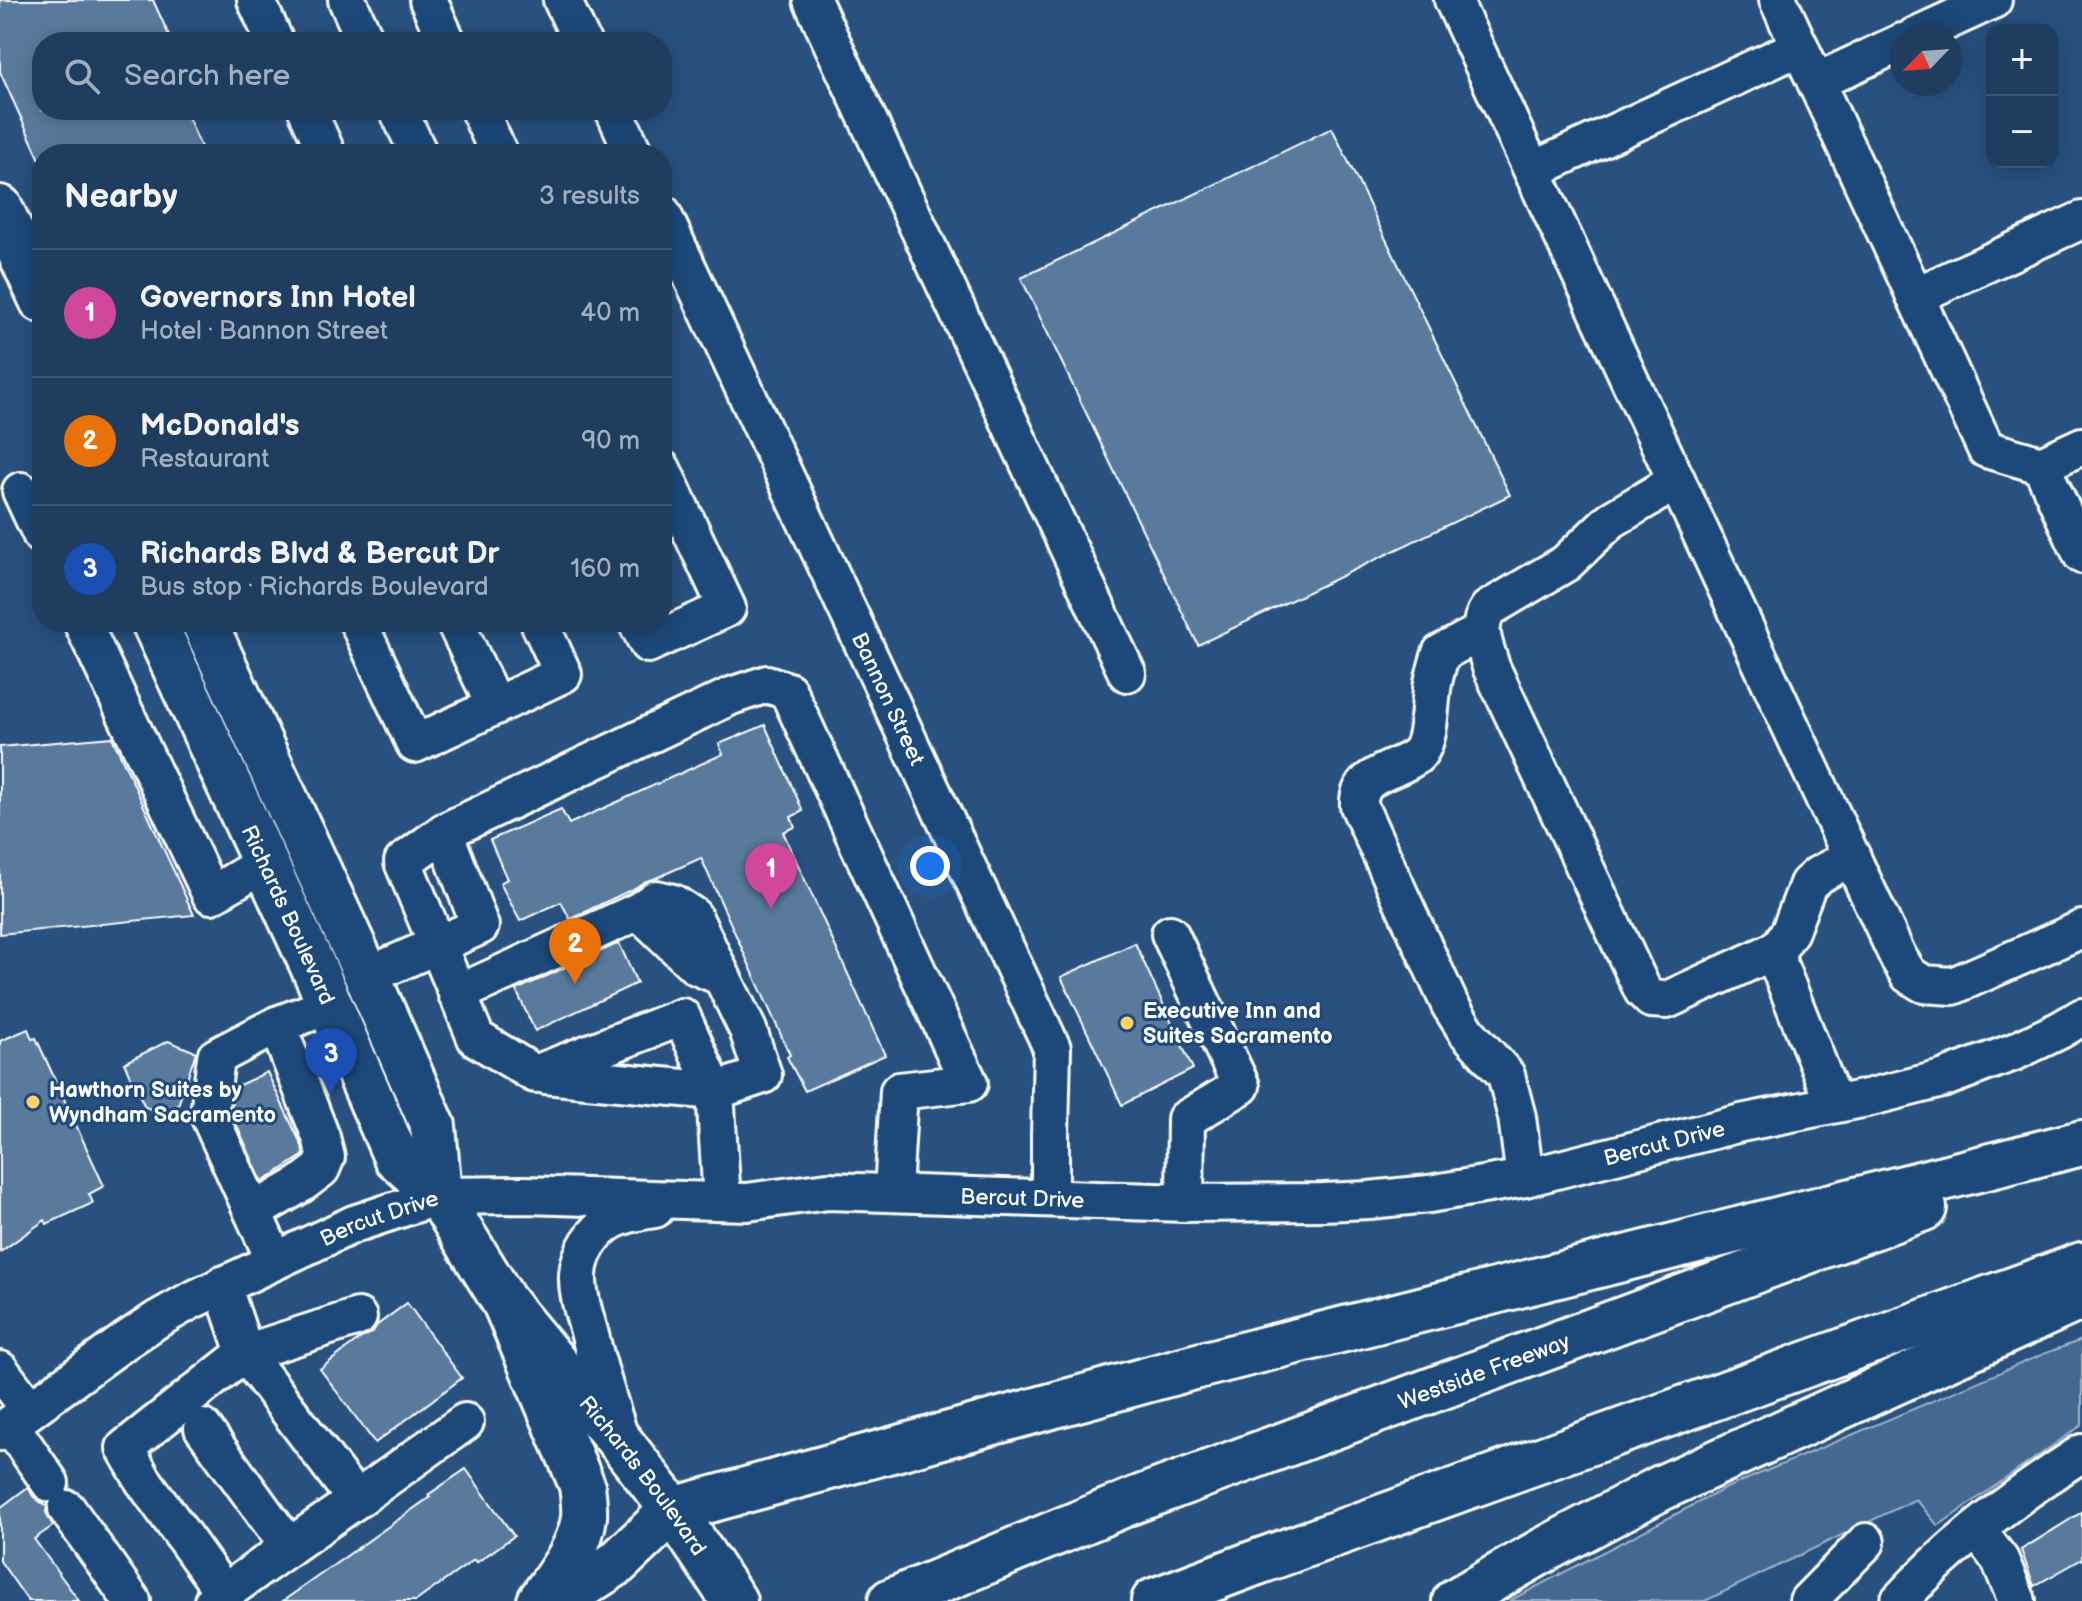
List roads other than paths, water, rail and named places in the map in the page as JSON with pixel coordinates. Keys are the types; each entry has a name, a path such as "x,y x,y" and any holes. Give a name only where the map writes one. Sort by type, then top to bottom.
{"main road":[{"path":"0,208 32,278"},
{"name":"Richards Boulevard","path":"159,632 330,1005 396,1157 439,1196 505,1303 673,1510 734,1601"},
{"name":"Richards Boulevard","path":"209,632 433,1126 439,1196"},
{"path":"558,1601 617,1563 673,1510 1190,1368 2082,1143"},
{"name":"Westside Freeway","path":"901,1596 1150,1494 2082,1149"},
{"path":"1154,1601 2082,1265"},
{"path":"1455,1601 1661,1488 2082,1297"},
{"path":"505,1303 582,1485 584,1515 579,1537 568,1560 540,1601"}],"street":[{"path":"256,0 270,32"},
{"path":"347,0 361,32"},
{"path":"428,0 442,32"},
{"path":"562,0 577,32"},
{"path":"812,0 1127,673"},
{"path":"1453,0 1909,975 1924,984 1953,986 2082,929"},
{"path":"1778,0 1986,449 2041,465 2082,446"},
{"path":"1941,24 1993,0"},
{"path":"1533,170 1800,47"},
{"path":"1816,82 1890,48"},
{"path":"312,120 322,144"},
{"path":"403,120 414,144"},
{"path":"484,120 494,144"},
{"path":"619,120 629,144"},
{"path":"1915,296 2082,220"},
{"name":"Bannon Street","path":"672,234 1052,1048 1050,1197"},
{"path":"2041,465 2082,555"},
{"path":"1677,481 1611,520 1566,563 1488,609 1481,619 1481,632 1491,667 1643,991 1651,999 1667,1000 1778,949 1790,931 1808,884 1818,875 1852,857"},
{"path":"642,632 648,644 727,608 672,490"},
{"path":"21,491 32,515"},
{"path":"87,632 211,895 265,863"},
{"path":"363,632 415,744 563,674 544,632"},
{"path":"460,632 495,706"},
{"path":"1481,632 1441,653 1423,747 1417,755 1364,783 1358,794 1359,806 1450,1005 1467,1032 1506,1075 1517,1117 1525,1178"},
{"path":"457,994 639,911 656,899 673,903 693,916 748,1030 763,1075 715,1091 535,1074 476,1038 457,994 403,862 444,832 731,696 767,684 788,691 969,1083 899,1091 893,1192"},
{"path":"367,976 480,926 444,832"},
{"path":"1170,934 1241,1086 1186,1119 1185,1203"},
{"path":"1773,951 1834,1104"},
{"path":"275,1261 209,1115 216,1057 277,1025 330,1005"},
{"path":"535,1074 682,1017 715,1091 709,1201 639,1211 613,1220 597,1233 583,1253 578,1276 579,1292 622,1444"},
{"name":"Bercut Drive","path":"13,1422 158,1319 222,1285 354,1224 439,1196 525,1195 747,1202 828,1191 1185,1203 1369,1200 1429,1194 1525,1178 1741,1123 1867,1098 1942,1079 2014,1052 2082,1017"},
{"path":"253,1212 321,1169 326,1157 277,1025"},
{"path":"222,1285 245,1353 356,1500"},
{"path":"358,1317 245,1353 125,1448 218,1597 465,1422"},
{"path":"0,1370 13,1422 58,1496 132,1601"},
{"path":"203,1428 289,1547"},
{"path":"1899,1601 1939,1561 1977,1530 2082,1453"},
{"path":"1977,1530 2000,1560 2017,1601"},
{"path":"1808,1601 1866,1542"}],"place":[{"name":"Governors Inn Hotel","path":"771,909"},
{"name":"McDonald's","path":"575,984"},
{"name":"Executive Inn and Suites Sacramento","path":"1127,1023"},
{"name":"Richards Blvd & Bercut Dr","path":"331,1094"},
{"name":"Hawthorn Suites by Wyndham Sacramento","path":"33,1102"}]}
